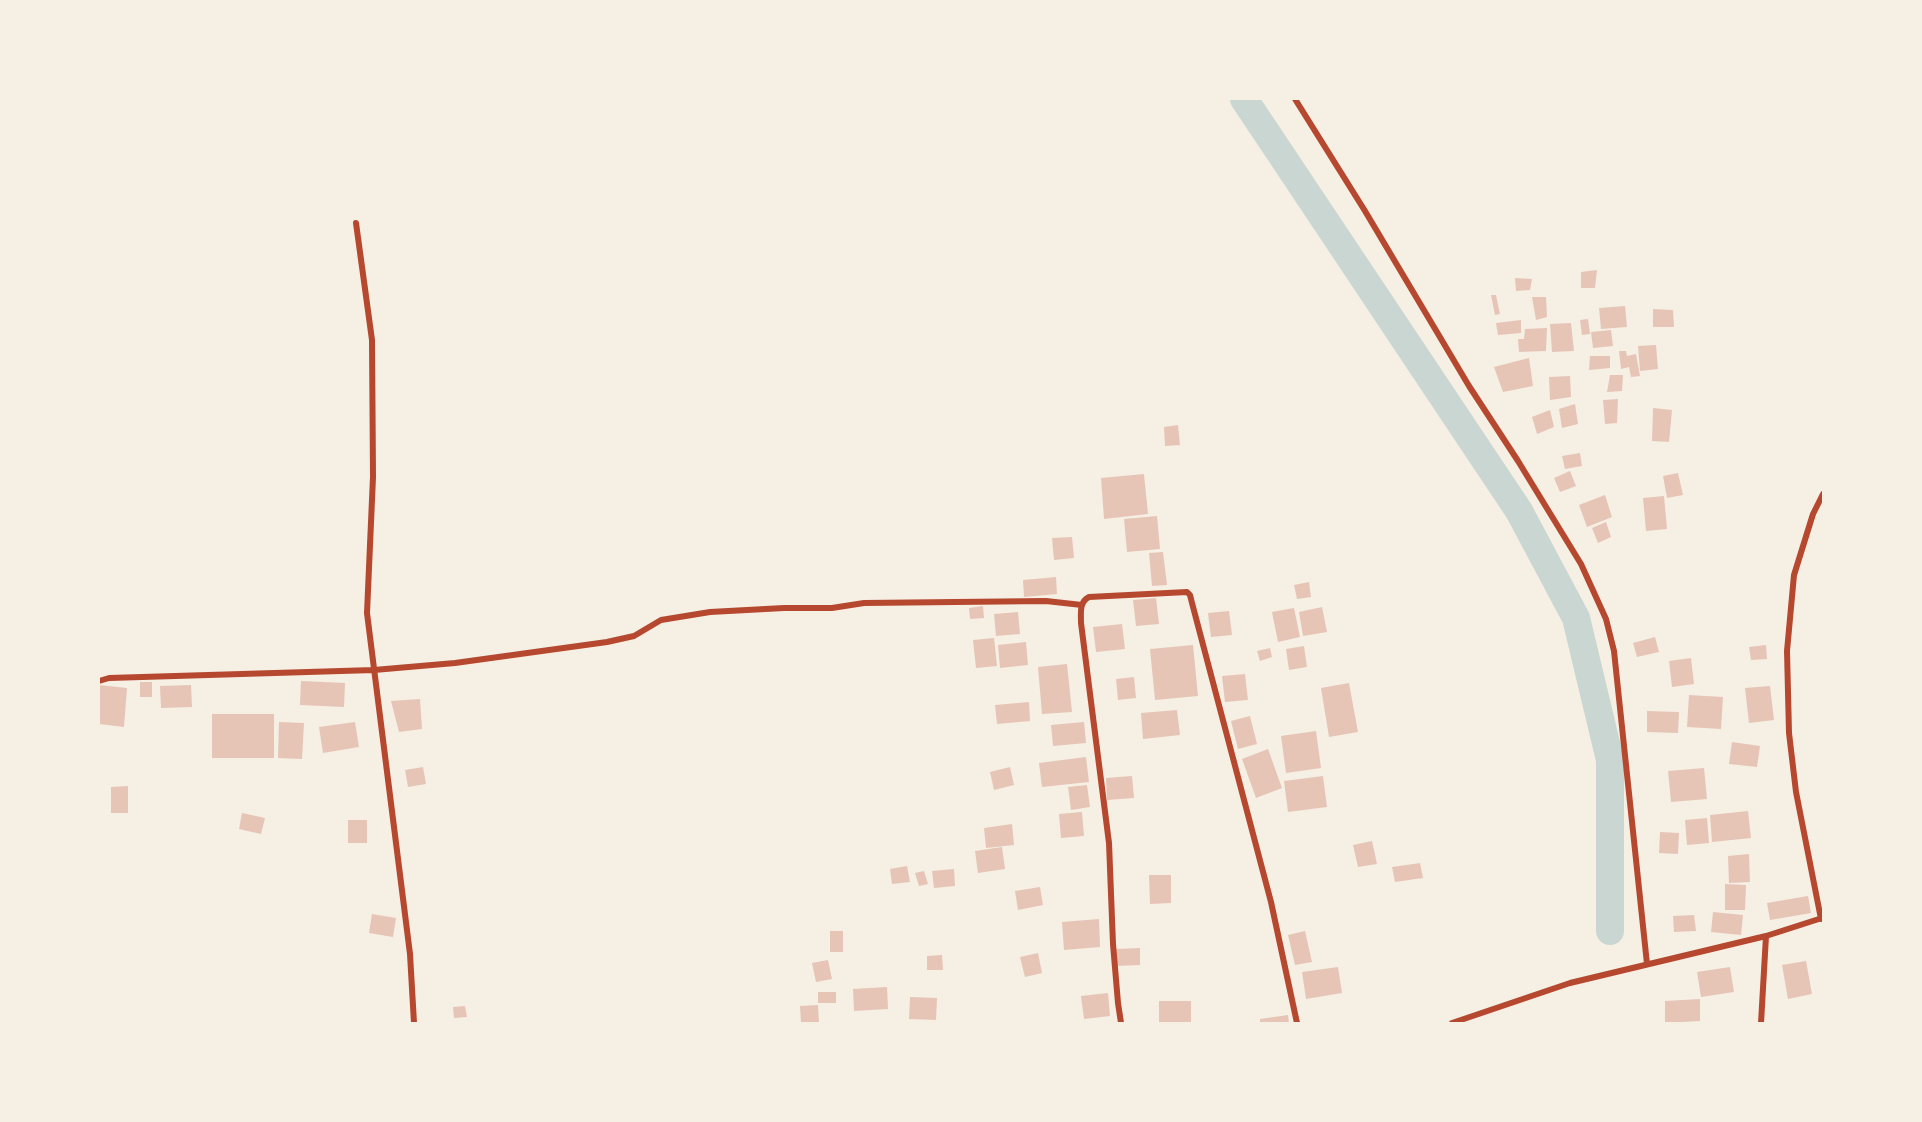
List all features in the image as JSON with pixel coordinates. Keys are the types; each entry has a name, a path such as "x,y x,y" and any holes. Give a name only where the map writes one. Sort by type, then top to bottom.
{"street":[{"path":"1295,99 1469,386 1552,514 1581,564 1606,619 1614,651 1647,964"},
{"path":"356,223 372,340 374,477 367,613 410,954 414,1023"},
{"path":"1452,1023 1570,983 1766,936 1822,918 1796,792 1790,745 1787,651 1794,575 1823,494"},
{"path":"1121,1023 1114,956 1109,843 1081,623 1082,605 1089,597 1187,592 1190,595 1271,902 1297,1023"},
{"path":"99,681 109,678 374,670 455,663 607,642 634,636 661,620 710,612 832,608 864,603 1046,601 1082,605"},
{"path":"1761,1023 1766,936"}],"building":[{"path":"1597,270 1595,288 1581,288 1581,272"},
{"path":"1515,278 1532,279 1530,290 1516,291"},
{"path":"1491,295 1496,295 1500,314 1495,315"},
{"path":"1532,297 1546,297 1547,317 1536,320"},
{"path":"1625,306 1627,327 1601,329 1599,308"},
{"path":"1653,309 1673,310 1674,327 1653,327"},
{"path":"1588,319 1590,334 1582,335 1580,320"},
{"path":"1521,320 1521,333 1498,335 1496,323"},
{"path":"1571,323 1574,351 1552,352 1550,324"},
{"path":"1547,328 1546,351 1519,352 1518,339 1524,339 1525,329"},
{"path":"1611,330 1613,346 1593,348 1591,332"},
{"path":"1656,345 1658,369 1640,371 1638,346"},
{"path":"1619,351 1626,351 1627,356 1636,354 1640,376 1631,377 1629,367 1621,369"},
{"path":"1590,356 1610,356 1610,368 1589,370"},
{"path":"1529,358 1533,386 1503,392 1494,367"},
{"path":"1610,375 1623,375 1622,391 1607,392"},
{"path":"1570,376 1571,397 1550,400 1549,377"},
{"path":"1618,399 1617,423 1605,424 1603,400"},
{"path":"1575,404 1578,424 1562,428 1559,409"},
{"path":"1653,408 1672,410 1669,442 1652,441"},
{"path":"1550,410 1554,427 1537,434 1532,417"},
{"path":"1178,425 1180,445 1165,446 1164,427"},
{"path":"1580,453 1582,466 1565,469 1562,456"},
{"path":"1570,471 1576,486 1560,492 1554,478"},
{"path":"1678,473 1683,495 1667,498 1663,476"},
{"path":"1144,474 1148,514 1104,519 1101,478"},
{"path":"1605,495 1612,517 1587,527 1579,505"},
{"path":"1664,496 1667,529 1646,531 1643,498"},
{"path":"1157,516 1160,549 1127,552 1124,519"},
{"path":"1606,522 1611,537 1598,543 1592,528"},
{"path":"1072,537 1074,558 1054,560 1052,538"},
{"path":"1163,552 1167,585 1152,586 1149,553"},
{"path":"1056,577 1057,594 1024,597 1023,580"},
{"path":"1309,582 1311,597 1297,599 1294,585"},
{"path":"1156,598 1159,624 1136,626 1133,600"},
{"path":"983,606 984,618 970,619 969,608"},
{"path":"1322,607 1327,632 1303,636 1299,612"},
{"path":"1294,608 1300,637 1278,642 1272,612"},
{"path":"1229,611 1232,635 1211,637 1208,613"},
{"path":"1018,612 1020,634 996,636 994,614"},
{"path":"1122,624 1125,649 1096,652 1093,627"},
{"path":"1655,637 1659,652 1637,657 1633,643"},
{"path":"994,638 997,666 976,668 973,640"},
{"path":"1026,642 1028,665 1000,668 998,645"},
{"path":"1193,645 1198,696 1155,700 1150,649"},
{"path":"1766,645 1767,659 1751,660 1749,647"},
{"path":"1304,646 1307,667 1289,670 1286,649"},
{"path":"1270,648 1272,657 1260,661 1257,651"},
{"path":"1691,658 1694,684 1672,687 1669,661"},
{"path":"1067,664 1072,712 1042,714 1038,667"},
{"path":"1245,674 1248,700 1225,702 1222,676"},
{"path":"1134,677 1136,698 1118,700 1116,679"},
{"path":"301,681 345,683 344,707 300,705"},
{"path":"140,682 152,682 152,697 140,697"},
{"path":"1349,683 1358,732 1329,737 1321,688"},
{"path":"99,685 127,688 124,727 99,724"},
{"path":"191,685 192,707 161,708 160,686"},
{"path":"1770,686 1774,720 1749,723 1745,688"},
{"path":"1689,695 1723,697 1721,729 1687,727"},
{"path":"420,699 422,729 399,732 391,701"},
{"path":"1029,702 1030,721 997,724 995,705"},
{"path":"1177,710 1180,735 1143,739 1141,713"},
{"path":"1647,711 1679,712 1678,733 1647,732"},
{"path":"212,714 274,714 274,758 212,758"},
{"path":"1250,716 1257,744 1238,749 1231,721"},
{"path":"279,722 304,723 302,759 278,758"},
{"path":"355,722 359,747 323,753 319,727"},
{"path":"1084,722 1086,743 1053,746 1051,725"},
{"path":"1316,731 1321,768 1286,773 1281,736"},
{"path":"1732,742 1760,746 1757,767 1729,764"},
{"path":"1268,749 1282,788 1256,798 1242,759"},
{"path":"1086,757 1089,782 1042,787 1039,763"},
{"path":"423,767 426,784 408,787 405,770"},
{"path":"1010,767 1014,785 994,790 990,772"},
{"path":"1704,768 1707,799 1671,802 1668,771"},
{"path":"1132,776 1134,798 1107,800 1106,778"},
{"path":"1323,776 1327,807 1288,812 1284,781"},
{"path":"1087,785 1090,807 1071,810 1068,787"},
{"path":"128,786 128,813 111,813 111,787"},
{"path":"1748,811 1751,838 1712,842 1710,815"},
{"path":"1082,812 1084,836 1061,838 1059,814"},
{"path":"242,813 265,818 261,834 239,829"},
{"path":"1707,818 1709,843 1687,845 1685,820"},
{"path":"348,820 367,820 367,843 348,843"},
{"path":"1012,824 1014,845 986,848 984,828"},
{"path":"1660,832 1679,833 1678,854 1659,853"},
{"path":"1372,841 1377,864 1358,867 1353,845"},
{"path":"1002,847 1005,869 978,873 975,851"},
{"path":"1749,854 1750,882 1729,883 1728,856"},
{"path":"1420,863 1423,878 1395,882 1392,867"},
{"path":"907,866 910,882 892,884 890,869"},
{"path":"954,869 955,886 934,888 932,871"},
{"path":"924,871 928,884 919,886 915,873"},
{"path":"1149,875 1171,875 1171,903 1150,904"},
{"path":"1725,884 1746,885 1745,910 1725,910"},
{"path":"1040,887 1043,905 1018,910 1015,891"},
{"path":"1808,896 1811,913 1770,920 1767,903"},
{"path":"1713,912 1743,915 1741,935 1711,932"},
{"path":"372,914 396,918 393,937 369,933"},
{"path":"1694,915 1696,931 1674,932 1673,916"},
{"path":"1099,919 1100,947 1064,950 1062,922"},
{"path":"830,931 843,931 843,952 830,952"},
{"path":"1305,931 1312,962 1295,965 1288,935"},
{"path":"1140,948 1140,965 1117,966 1116,949"},
{"path":"1038,953 1042,973 1025,977 1020,957"},
{"path":"942,955 943,970 927,970 927,956"},
{"path":"828,960 832,979 816,982 812,963"},
{"path":"1806,961 1812,994 1788,999 1782,965"},
{"path":"1338,967 1342,993 1306,999 1302,972"},
{"path":"1730,967 1734,992 1701,997 1697,972"},
{"path":"887,987 888,1009 854,1011 853,989"},
{"path":"818,992 836,992 836,1003 818,1003"},
{"path":"1108,993 1110,1016 1084,1019 1081,996"},
{"path":"910,997 937,998 936,1020 909,1019"},
{"path":"1700,999 1700,1021 1665,1023 1665,1001"},
{"path":"1159,1001 1191,1001 1191,1023 1159,1023"},
{"path":"818,1005 819,1023 801,1023 800,1006"},
{"path":"465,1006 467,1017 454,1018 453,1007"},
{"path":"1288,1015 1289,1023 1260,1023 1260,1019"}],"waterway":[{"path":"1244,99 1519,511 1576,618 1610,760 1610,931"}]}
